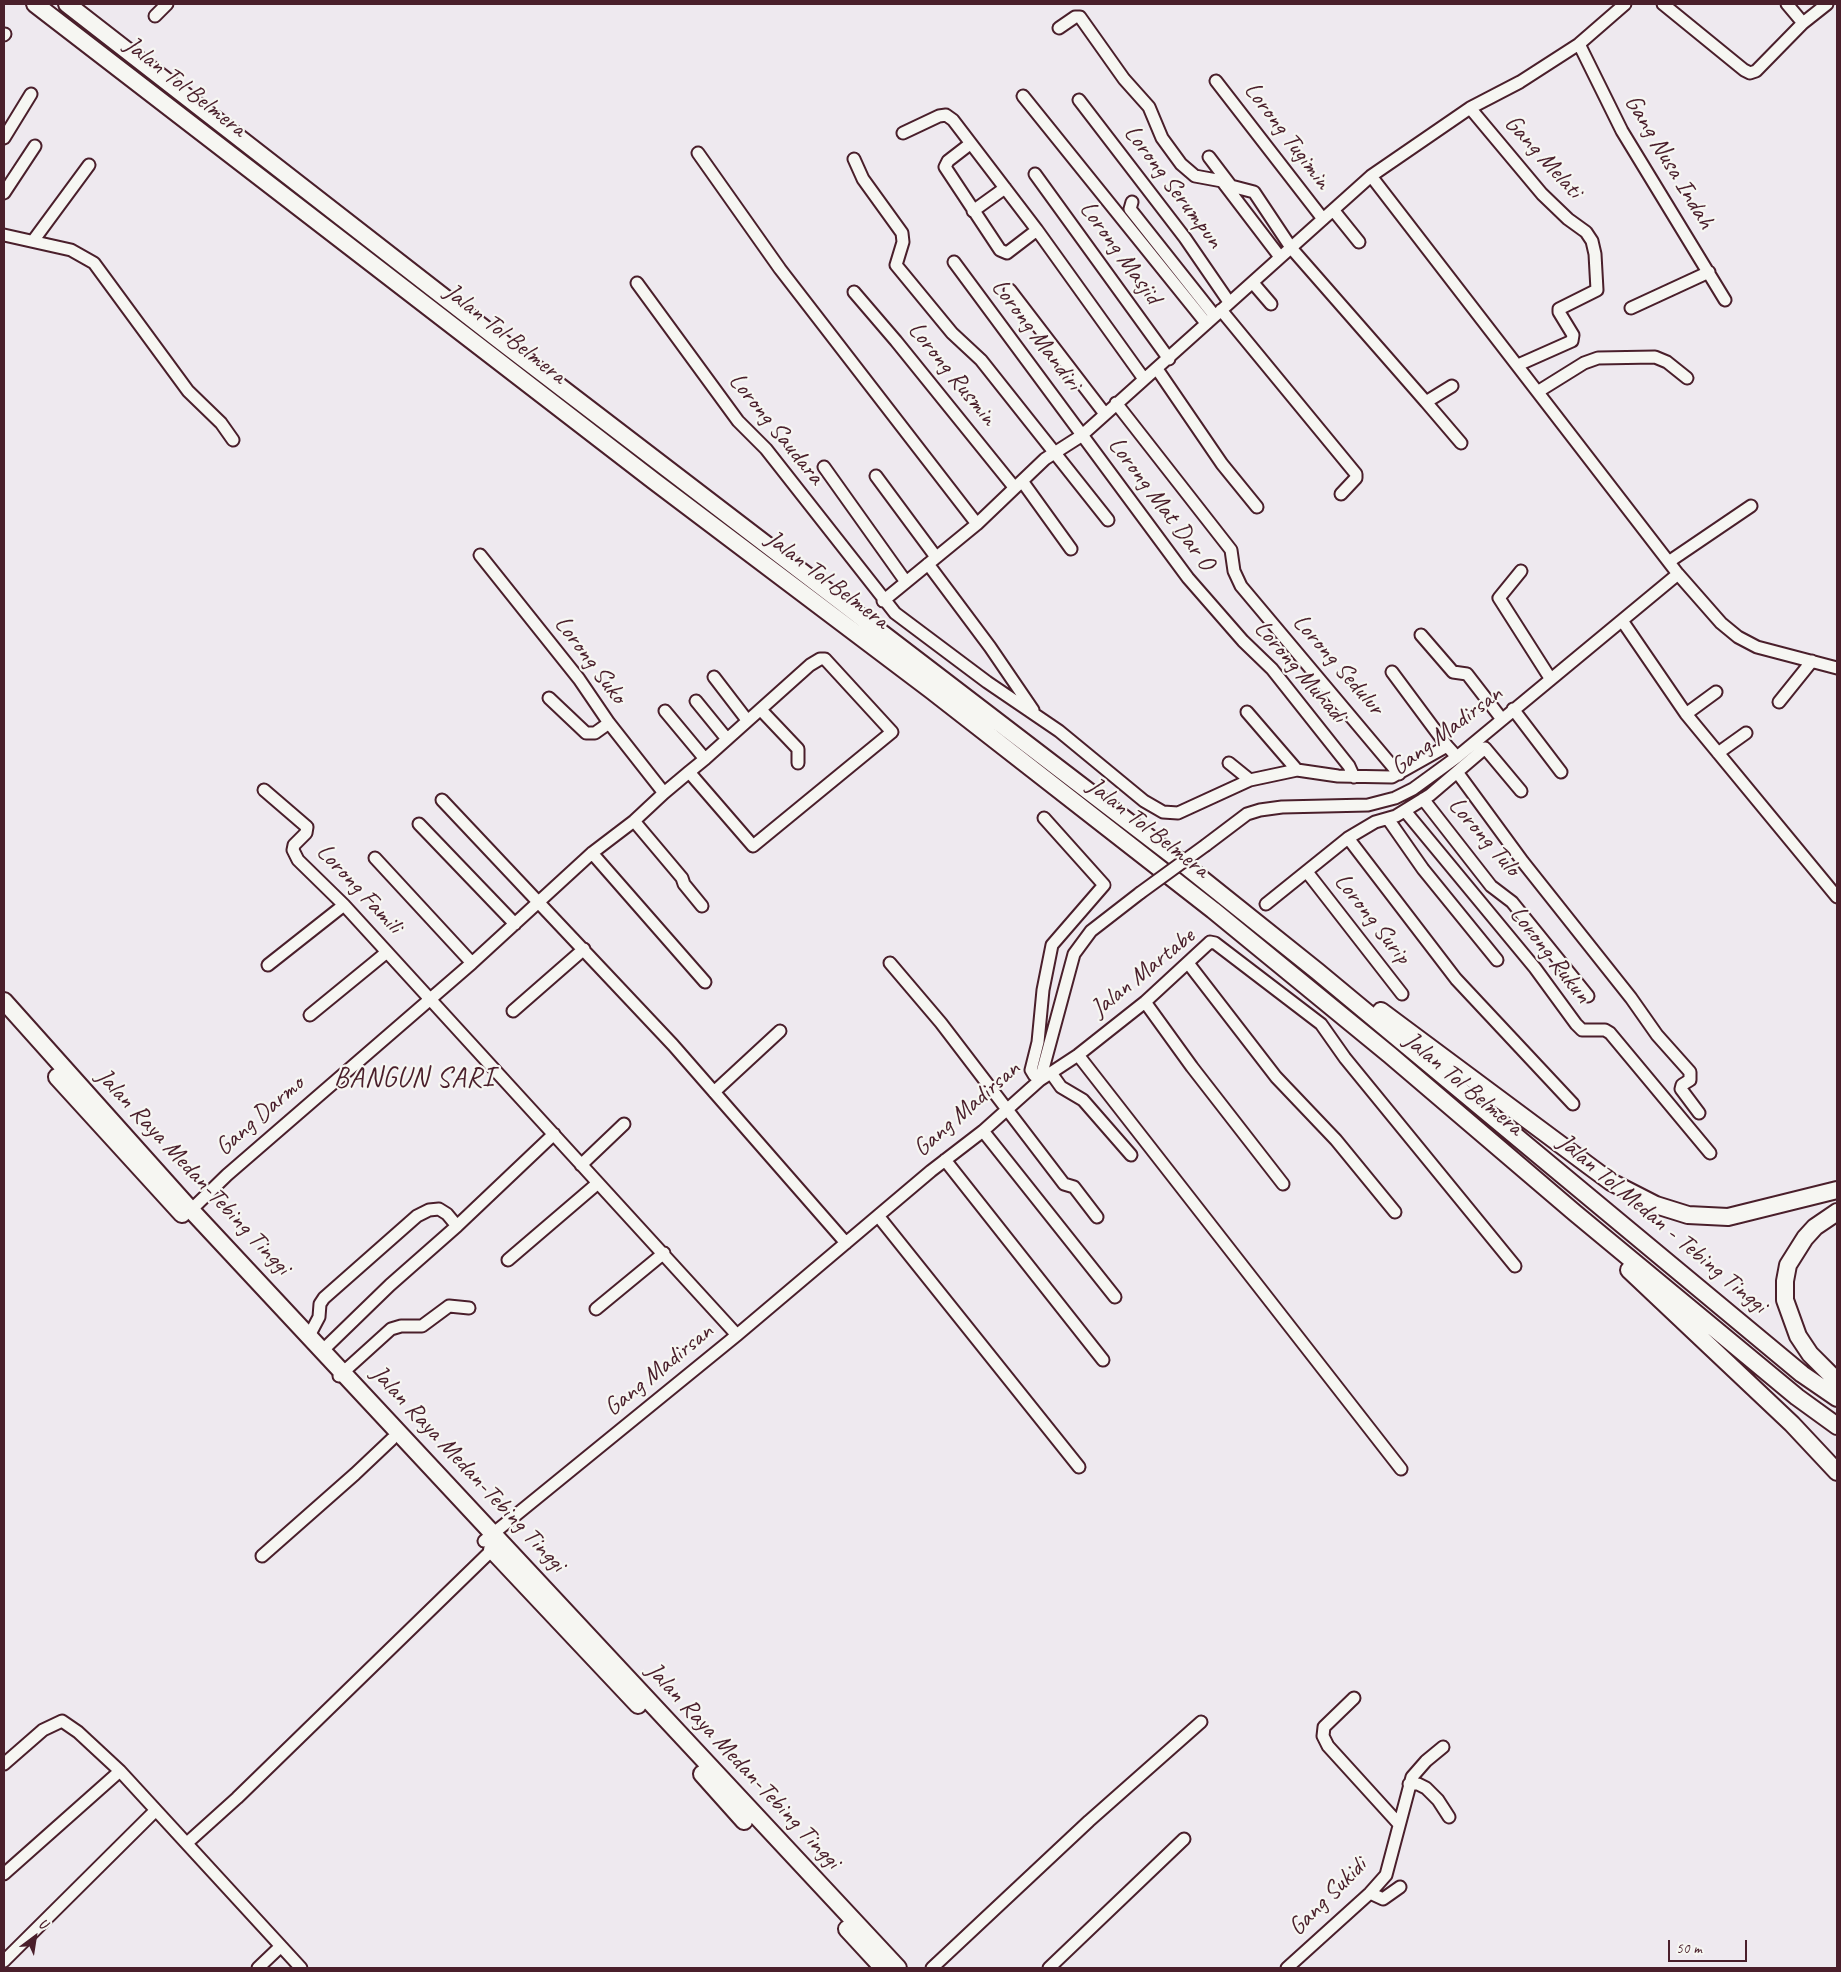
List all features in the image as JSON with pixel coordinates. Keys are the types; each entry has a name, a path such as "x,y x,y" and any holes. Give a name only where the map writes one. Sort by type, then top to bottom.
{"highway":[{"name":"Jalan Tol Belmera","path":"35,4 654,481 931,690 1178,882 1390,1055 1575,1213"},
{"name":"Jalan Tol Belmera","path":"67,4 492,334 1154,841 1317,972"},
{"name":"Jalan Tol Medan - Tebing Tinggi","path":"1317,972 1802,1374 1837,1398"},
{"path":"1317,972 1377,1008 1605,1177 1656,1205 1688,1215 1728,1217 1837,1190"},
{"name":"Jalan Raya Medan-Tebing Tinggi","path":"4,1001 192,1210 310,1334 340,1375 392,1439 883,1968"},
{"name":"Jalan Raya Medan-Tebing Tinggi","path":"4,1017 150,1182 340,1375 489,1542 898,1968"},
{"path":"1837,1212 1816,1227 1805,1238 1788,1266 1785,1281 1786,1300 1798,1336 1810,1354 1837,1381"},
{"name":"Jalan Tol Medan - Tebing Tinggi","path":"1575,1213 1797,1397 1837,1426"},
{"path":"1575,1213 1642,1284 1792,1424 1837,1472"}],"street":[{"path":"155,16 167,4"},
{"path":"883,601 977,524 1018,484 1055,453 1081,436 1116,403 1169,359 1280,257 1292,249 1371,176 1470,108 1520,82 1579,44 1625,4"},
{"path":"1663,4 1744,70 1750,72 1756,71 1803,23 1827,4"},
{"path":"1787,4 1803,23"},
{"path":"1059,28 1075,17 1080,17 1088,25 1124,79 1149,107 1162,138 1181,164 1195,176 1222,182 1280,257"},
{"name":"Gang Nusa Indah","path":"1579,44 1622,131 1725,300"},
{"name":"Lorong Tugimin","path":"1216,81 1323,219"},
{"path":"4,138 31,94"},
{"path":"1023,96 1217,313"},
{"name":"Lorong Serumpun","path":"1079,100 1185,238 1217,313"},
{"name":"Gang Melati","path":"1470,108 1542,194 1568,219 1586,232 1592,242 1595,254 1597,290 1562,306 1559,312 1574,338 1572,341 1518,365"},
{"path":"903,133 946,115 954,120 970,144 1037,230 1144,379"},
{"path":"970,144 948,161 944,167 1003,253 1037,230"},
{"path":"4,193 35,146"},
{"path":"698,153 780,269 977,524"},
{"path":"1209,158 1231,186 1254,192 1292,249 1461,443"},
{"path":"854,159 863,178 902,233 903,242 896,264 952,333 981,360 1108,520"},
{"path":"33,241 89,165"},
{"name":"Lorong Masjid","path":"1035,174 1169,359"},
{"path":"1371,176 1539,391 1678,574 1721,623 1738,637 1757,647 1837,668"},
{"path":"973,211 1005,188"},
{"path":"1132,202 1130,209 1356,474 1356,478 1341,494"},
{"path":"1334,211 1359,242"},
{"path":"4,235 71,250 94,263 188,391 221,423 233,440"},
{"name":"Lorong Mandiri","path":"954,262 1053,393 1081,436"},
{"path":"1631,308 1709,272"},
{"name":"Lorong Saudara","path":"637,283 738,421 766,448 883,601 895,613 979,676 1037,715"},
{"path":"1253,283 1271,304"},
{"path":"1010,290 1105,414"},
{"name":"Lorong Rusmin","path":"854,292 1071,549"},
{"path":"1539,391 1584,363 1598,358 1656,357 1667,362 1687,378"},
{"path":"1157,369 1222,464 1257,507"},
{"path":"1426,402 1452,386"},
{"name":"Lorong Sedulur","path":"1116,403 1231,550 1234,571 1241,586 1399,774"},
{"name":"Lorong Mat Dar O","path":"1081,436 1207,599"},
{"path":"824,467 906,582"},
{"path":"876,476 1037,715 1144,801 1163,812 1178,814 1250,780 1297,770 1378,778 1399,774 1447,746"},
{"path":"1670,562 1751,506"},
{"name":"Lorong Suko","path":"480,555 579,679 608,723 664,793"},
{"path":"1521,571 1499,598 1550,678"},
{"name":"Gang Madirsan","path":"187,1843 238,1798 489,1542 982,1131 1040,1080 1074,954 1091,931 1247,814 1282,807 1368,805 1395,798 1413,789 1457,757 1550,678 1623,622 1678,574"},
{"name":"Lorong Muhadi","path":"1207,599 1243,641 1272,669 1349,766 1354,777"},
{"path":"1623,622 1686,714 1837,896"},
{"path":"1421,635 1453,672 1467,674 1502,718"},
{"name":"Gang Darmo","path":"192,1210 227,1175 472,963 592,854 634,821 664,793 728,739 747,720 761,710 810,665 820,659 825,659 892,732 753,846 689,772"},
{"path":"1779,702 1812,661"},
{"path":"1392,672 1457,757"},
{"path":"714,677 747,720"},
{"path":"1686,714 1716,692"},
{"path":"549,698 586,733 595,733 608,723"},
{"path":"696,700 728,739"},
{"path":"1513,709 1561,772"},
{"path":"761,710 798,749 798,763"},
{"path":"665,711 705,759"},
{"path":"1247,712 1297,770"},
{"path":"1718,753 1746,733"},
{"path":"1478,738 1521,791"},
{"path":"1266,904 1348,838 1370,825 1405,811 1423,800 1486,748"},
{"path":"1229,763 1250,780"},
{"path":"1457,772 1523,862 1632,998 1657,1035 1690,1072 1690,1080 1681,1089 1700,1113"},
{"name":"Lorong Famili","path":"264,790 307,827 306,833 294,845 293,850 298,860 344,905 737,1335"},
{"path":"442,800 584,949 714,1092 846,1243"},
{"name":"Lorong Tulo","path":"1423,800 1492,886 1512,902 1588,996"},
{"name":"Lorong Rukun","path":"1405,811 1535,968 1576,1024 1582,1030 1605,1030 1610,1033 1710,1153"},
{"path":"1040,1080 1031,1070 1038,1042 1043,990 1052,945 1104,885 1044,818"},
{"path":"1388,819 1423,869 1498,960"},
{"path":"634,821 682,878 684,884 702,906"},
{"path":"419,824 515,924"},
{"path":"1348,838 1456,978 1573,1104"},
{"path":"592,854 706,982"},
{"path":"375,858 472,963"},
{"name":"Lorong Surip","path":"1307,872 1402,994"},
{"path":"268,965 344,905"},
{"name":"Jalan Martabe","path":"1040,1080 1078,1055 1145,1002 1210,942 1215,943 1321,1024 1345,1058 1516,1266"},
{"path":"513,1011 584,949"},
{"path":"310,1015 387,952"},
{"path":"890,963 941,1023 1064,1184 1074,1187 1096,1217"},
{"path":"1188,963 1276,1076 1341,1146 1396,1212"},
{"path":"1145,1002 1184,1057 1283,1184"},
{"path":"714,1092 780,1031"},
{"path":"1078,1055 1401,1469"},
{"path":"1052,1073 1061,1087 1084,1100 1131,1155"},
{"path":"581,1165 624,1124"},
{"path":"982,1131 1115,1298"},
{"path":"323,1350 390,1285 457,1226 554,1134"},
{"path":"945,1160 1103,1360"},
{"path":"508,1260 598,1183"},
{"path":"310,1334 319,1317 320,1304 324,1298 417,1216 429,1210 439,1210 447,1214 457,1226"},
{"path":"879,1217 1078,1467"},
{"path":"596,1309 664,1253"},
{"path":"340,1375 391,1329 400,1326 422,1326 450,1306 469,1308"},
{"path":"262,1556 392,1439"},
{"path":"1354,1698 1324,1727 1323,1736 1328,1746 1398,1823"},
{"path":"4,1764 43,1730 62,1722 78,1732 120,1771 301,1968"},
{"path":"932,1968 1089,1821 1202,1722"},
{"path":"1409,1784 1416,1772 1443,1747"},
{"path":"4,1874 120,1771"},
{"path":"1409,1784 1418,1784 1426,1788 1438,1800 1448,1817"},
{"name":"Gang Sukidi","path":"1287,1968 1370,1893 1386,1875 1409,1784"},
{"path":"4,1961 156,1811"},
{"path":"1049,1968 1184,1839"},
{"path":"1370,1893 1382,1899 1400,1888"},
{"path":"258,1968 280,1947"}],"district":[{"name":"BANGUN SARI","path":"414,1079"}]}
